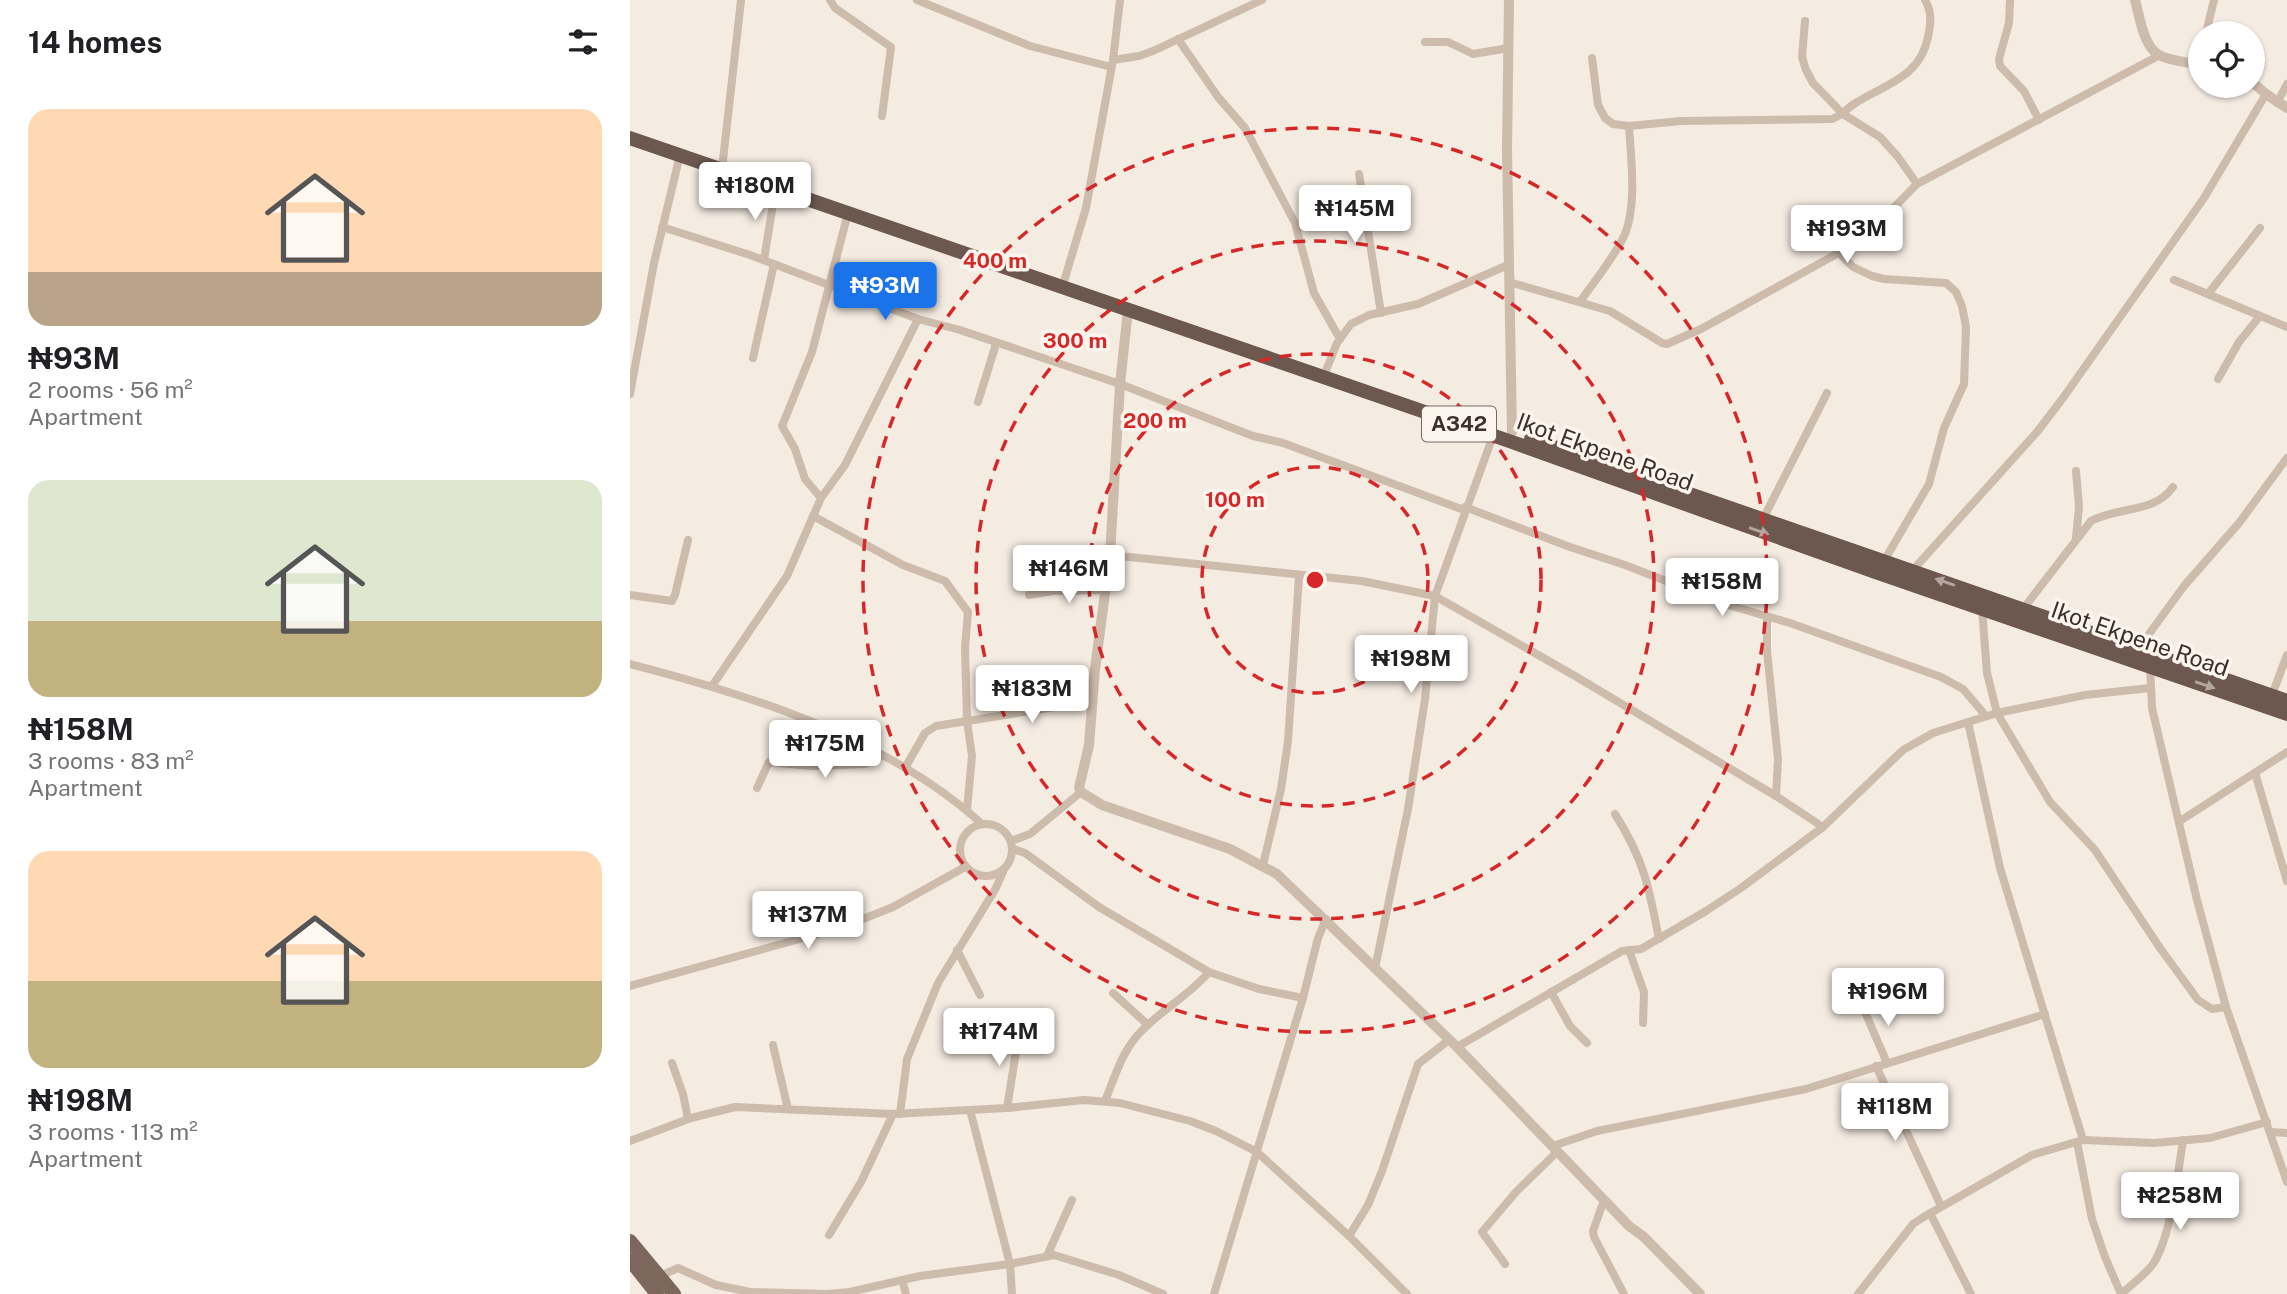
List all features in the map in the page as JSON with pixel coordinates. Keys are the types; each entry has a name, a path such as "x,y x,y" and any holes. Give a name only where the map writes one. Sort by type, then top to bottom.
{"highway":[{"name":"Ikot Ekpene Road","path":"630,128 776,184 1325,374 1493,436 2287,714"},
{"name":"Ikot Ekpene Road","path":"630,138 680,155 723,165"},
{"name":"Ikot Ekpene Road","path":"776,184 848,214 1064,284 1128,310 1512,432 2287,701"}],"main road":[{"path":"630,1241 674,1294"},
{"path":"630,1260 657,1294"}],"street":[{"path":"723,165 741,0"},
{"path":"830,0 835,8 891,47 882,116"},
{"path":"917,0 1030,46 1112,64 1139,56 1262,0"},
{"path":"1064,284 1086,208 1112,64 1119,0"},
{"path":"1509,0 1508,265 1512,432"},
{"path":"1592,58 1600,110 1613,124 1629,126 1681,121 1832,119 1843,114 1853,104 1892,84 1915,66 1925,51 1931,24 1930,9 1925,0"},
{"path":"2010,0 2009,23 1999,59 2000,66 2024,91 2039,120"},
{"path":"2135,0 2153,51 2160,55 2188,60"},
{"path":"2209,21 2214,0"},
{"path":"1805,21 1802,57 1813,83 1843,114 1880,137 1917,184"},
{"path":"1178,39 1218,97 1245,128 1295,223 1314,293 1340,339"},
{"path":"1425,42 1448,42 1473,54 1509,48"},
{"path":"1509,282 1611,311 1667,344 1701,329 1839,253 1868,234 1917,184 2160,55"},
{"path":"1912,571 2037,432 2204,198 2266,94 2282,105 2287,84"},
{"path":"1580,302 1624,236 1629,218 1631,180 1629,126"},
{"path":"630,394 633,358 680,155"},
{"path":"1359,174 1381,313"},
{"path":"764,260 776,184"},
{"path":"821,498 805,479 782,426 812,352 848,214"},
{"path":"662,227 764,260 918,319 960,330 1120,384 1253,436 1283,443 1625,565 1725,604 1941,677 1963,689 1986,716"},
{"path":"2208,294 2260,228"},
{"path":"1839,253 1853,267 1872,276 1947,283 1956,292 1966,327 1964,384 1944,428 1929,484 1884,561"},
{"path":"753,358 774,264"},
{"path":"1325,374 1340,339 1351,324 1369,315 1418,303 1508,265"},
{"path":"2174,280 2287,327"},
{"path":"1128,310 1120,384 1110,555 1088,745 1078,786 1081,792 1125,814 1230,849 1263,864 1297,891 1453,1044 1604,1200 1700,1294"},
{"path":"2218,379 2239,342 2260,316"},
{"path":"712,686 781,585 821,498 845,465 918,319"},
{"path":"978,402 996,344"},
{"path":"1762,519 1827,393"},
{"path":"1375,968 1408,809 1425,699 1435,596 1493,436"},
{"path":"2138,649 2184,586 2239,523 2287,458"},
{"path":"2076,471 2079,508 2076,540"},
{"path":"2023,609 2091,521 2101,516 2154,504 2167,496 2173,487"},
{"path":"813,516 903,565 937,577 952,588 969,616 965,648 967,721 972,756 967,810"},
{"path":"630,595 672,601 688,540"},
{"path":"1110,555 1362,581 1435,596 1575,676 1776,796 1822,827"},
{"path":"1263,864 1281,789 1288,741 1299,576"},
{"path":"1029,596 1053,591 1106,590"},
{"path":"1982,608 1987,673 1997,713 2050,802 2095,850 2198,1000 2212,1009 2226,1007"},
{"path":"1767,617 1767,651 1778,759 1776,796"},
{"path":"2272,695 2287,655"},
{"path":"630,664 712,686 787,712 905,768 967,810 982,824"},
{"path":"2150,666 2152,708 2197,900 2226,1007 2287,1182"},
{"path":"1349,1236 1368,1205 1382,1171 1418,1064 1622,951 1641,949 1741,888 1822,827 1903,750 1933,733 1997,713 2085,695 2150,688"},
{"path":"905,768 921,739 930,729 1092,701"},
{"path":"1968,722 2000,868 2045,1014 2080,1141 2092,1219 2121,1294 2150,1268 2159,1252 2172,1208 2183,1140"},
{"path":"2180,821 2287,752"},
{"path":"757,788 769,762 811,766 865,764 881,756"},
{"path":"2255,773 2287,881"},
{"path":"1012,845 1030,834 1081,792"},
{"path":"1615,814 1633,842 1646,876 1659,939"},
{"path":"829,1235 861,1182 896,1114 907,1059 938,983 996,888 1012,854 1012,845 1007,834 997,826 982,824 970,829 961,840 960,853 965,867 982,877 1003,872"},
{"path":"1012,845 1099,907 1209,972 1259,989 1303,998"},
{"path":"630,986 863,919 893,907 965,867"},
{"path":"1214,1294 1303,998 1318,938 1326,919"},
{"path":"957,950 980,995"},
{"path":"1629,950 1644,992 1643,1023"},
{"path":"1105,1101 1124,1054 1148,1025 1195,989 1209,972"},
{"path":"1551,992 1570,1026 1587,1043"},
{"path":"1113,993 1148,1025"},
{"path":"1862,1005 1887,1063"},
{"path":"1505,1264 1482,1232 1555,1149 1597,1131 1806,1089 2045,1014"},
{"path":"1007,1108 1019,1033"},
{"path":"773,1045 788,1109"},
{"path":"672,1063 688,1119"},
{"path":"1876,1066 1941,1206"},
{"path":"630,1141 688,1119 735,1107 896,1114 1007,1108 1084,1100 1105,1101 1157,1111 1216,1131 1257,1152 1349,1236 1407,1294"},
{"path":"970,1110 1010,1264 1012,1294"},
{"path":"1858,1294 1913,1224 2032,1155 2080,1141 2154,1143 2210,1138 2267,1122"},
{"path":"2270,1132 2287,1133"},
{"path":"1047,1256 1072,1200"},
{"path":"1604,1200 1593,1231 1594,1237 1624,1294"},
{"path":"1930,1213 1971,1294"},
{"path":"660,1276 678,1268 716,1285 750,1292 850,1292 902,1280 1054,1255 1119,1275 1163,1294"},
{"path":"902,1280 906,1294"}]}
